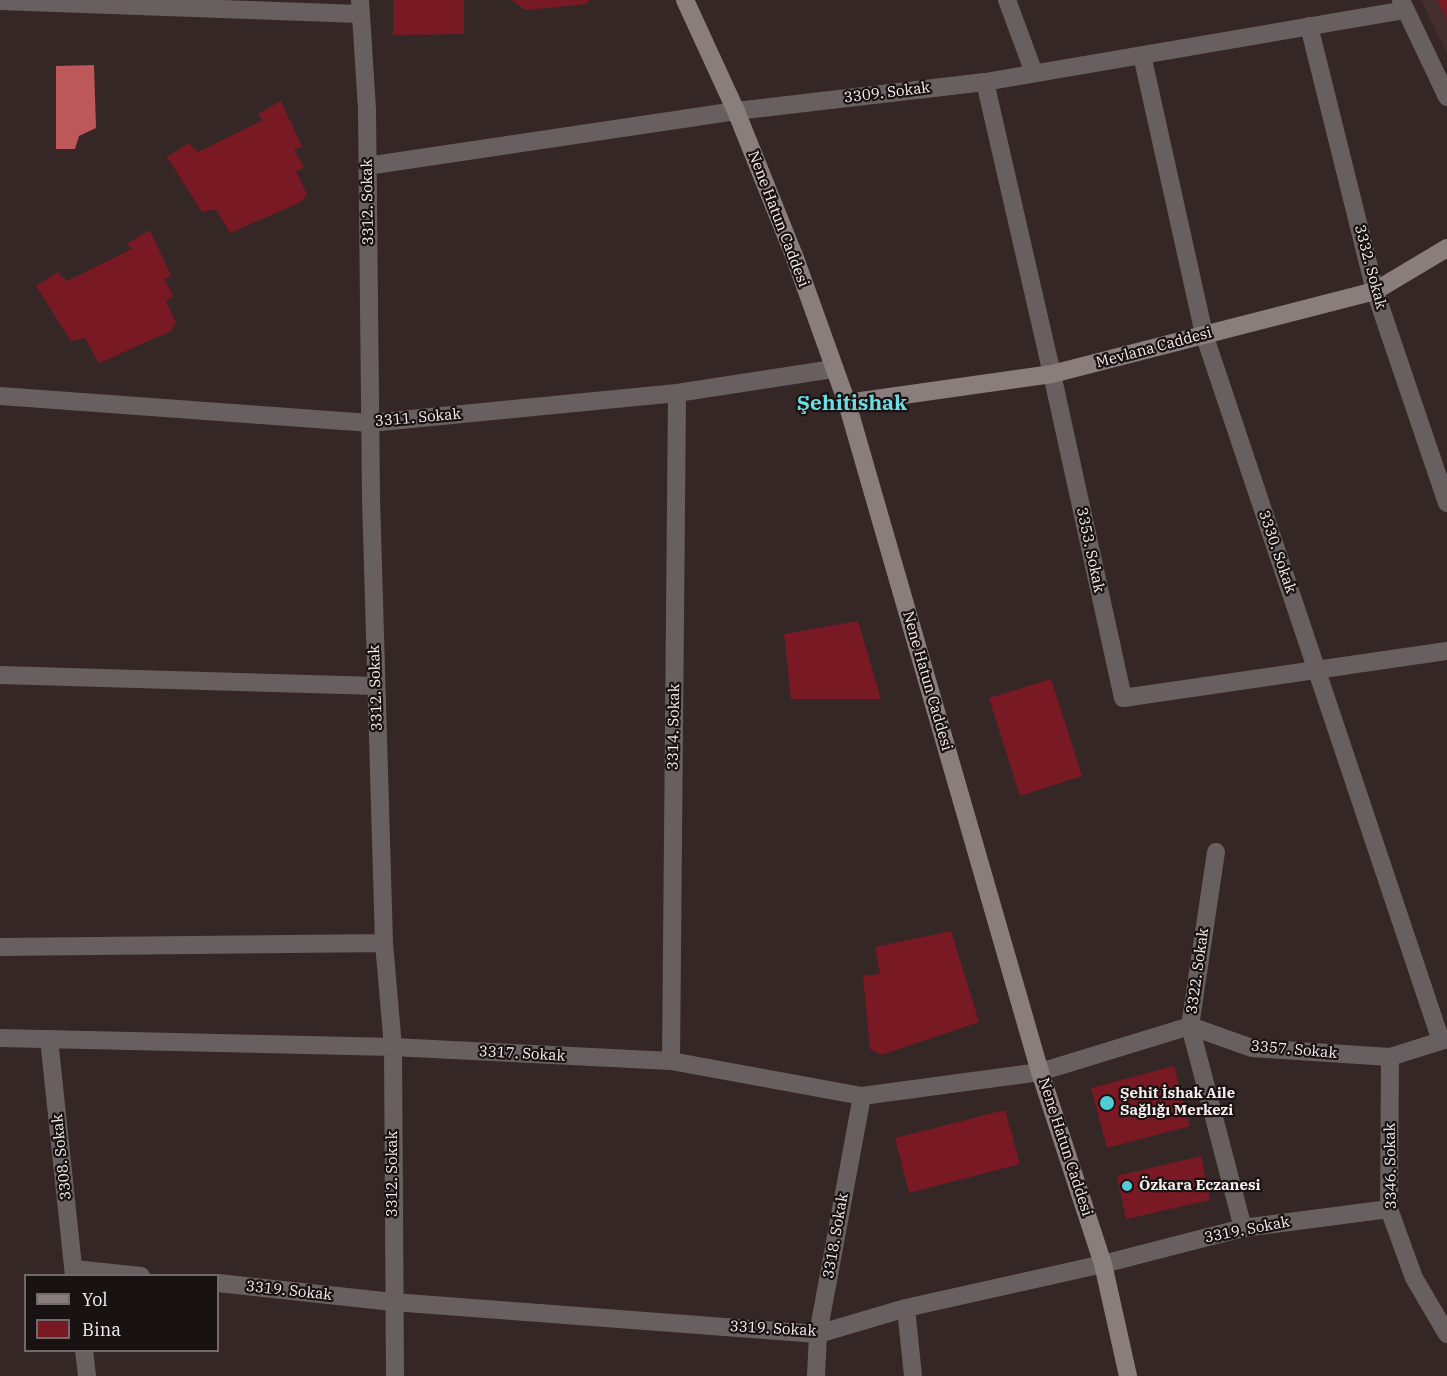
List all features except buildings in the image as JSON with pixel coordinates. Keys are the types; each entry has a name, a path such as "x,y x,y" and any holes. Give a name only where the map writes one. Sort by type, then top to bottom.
{"street":[{"name":"Nene Hatun Caddesi","path":"685,0 736,111 795,258 847,403 1040,1072 1103,1264 1128,1376"},
{"path":"1007,0 1034,73"},
{"path":"0,1 360,7"},
{"name":"3309. Sokak","path":"367,165 736,111 985,82 1309,26 1403,5"},
{"path":"1403,5 1447,97"},
{"name":"3312. Sokak","path":"360,7 367,109 370,423 384,943 393,1047 395,1376"},
{"name":"3332. Sokak","path":"1309,26 1375,291 1447,503"},
{"name":"3330. Sokak","path":"1142,55 1204,334 1444,1040"},
{"name":"3353. Sokak","path":"985,82 1123,698 1447,651"},
{"name":"Mevlana Caddesi","path":"847,403 1052,374 1375,291 1447,248"},
{"name":"3311. Sokak","path":"0,396 370,423 677,393 834,369"},
{"name":"3314. Sokak","path":"671,1061 677,393"},
{"path":"0,675 376,686"},
{"name":"3322. Sokak","path":"1216,852 1190,1026 1243,1228"},
{"path":"0,947 384,943"},
{"path":"1040,1072 1190,1026"},
{"name":"3357. Sokak","path":"1190,1026 1252,1048 1390,1058 1444,1040"},
{"name":"3317. Sokak","path":"0,1038 393,1047 671,1061 862,1096 1040,1072"},
{"name":"3308. Sokak","path":"50,1039 74,1272"},
{"name":"3346. Sokak","path":"1390,1058 1389,1209 1414,1278 1447,1334"},
{"name":"3318. Sokak","path":"816,1376 818,1334 862,1096"},
{"name":"3319. Sokak","path":"219,1283 393,1302 818,1334 906,1308 1103,1264 1243,1228 1389,1209"},
{"path":"74,1272 119,1274"},
{"path":"906,1308 913,1376"},
{"path":"84,1352 87,1376"}],"shaded area":[{"path":"1421,0 1447,0 1447,53"},
{"path":"94,65 96,128 79,136 75,149 56,149 56,66"}],"place":[{"name":"Şehit İshak Aile Sağlığı Merkezi","path":"1107,1103"},
{"name":"Özkara Eczanesi","path":"1127,1186"}],"district":[{"name":"Şehitishak","path":"852,404"}]}
